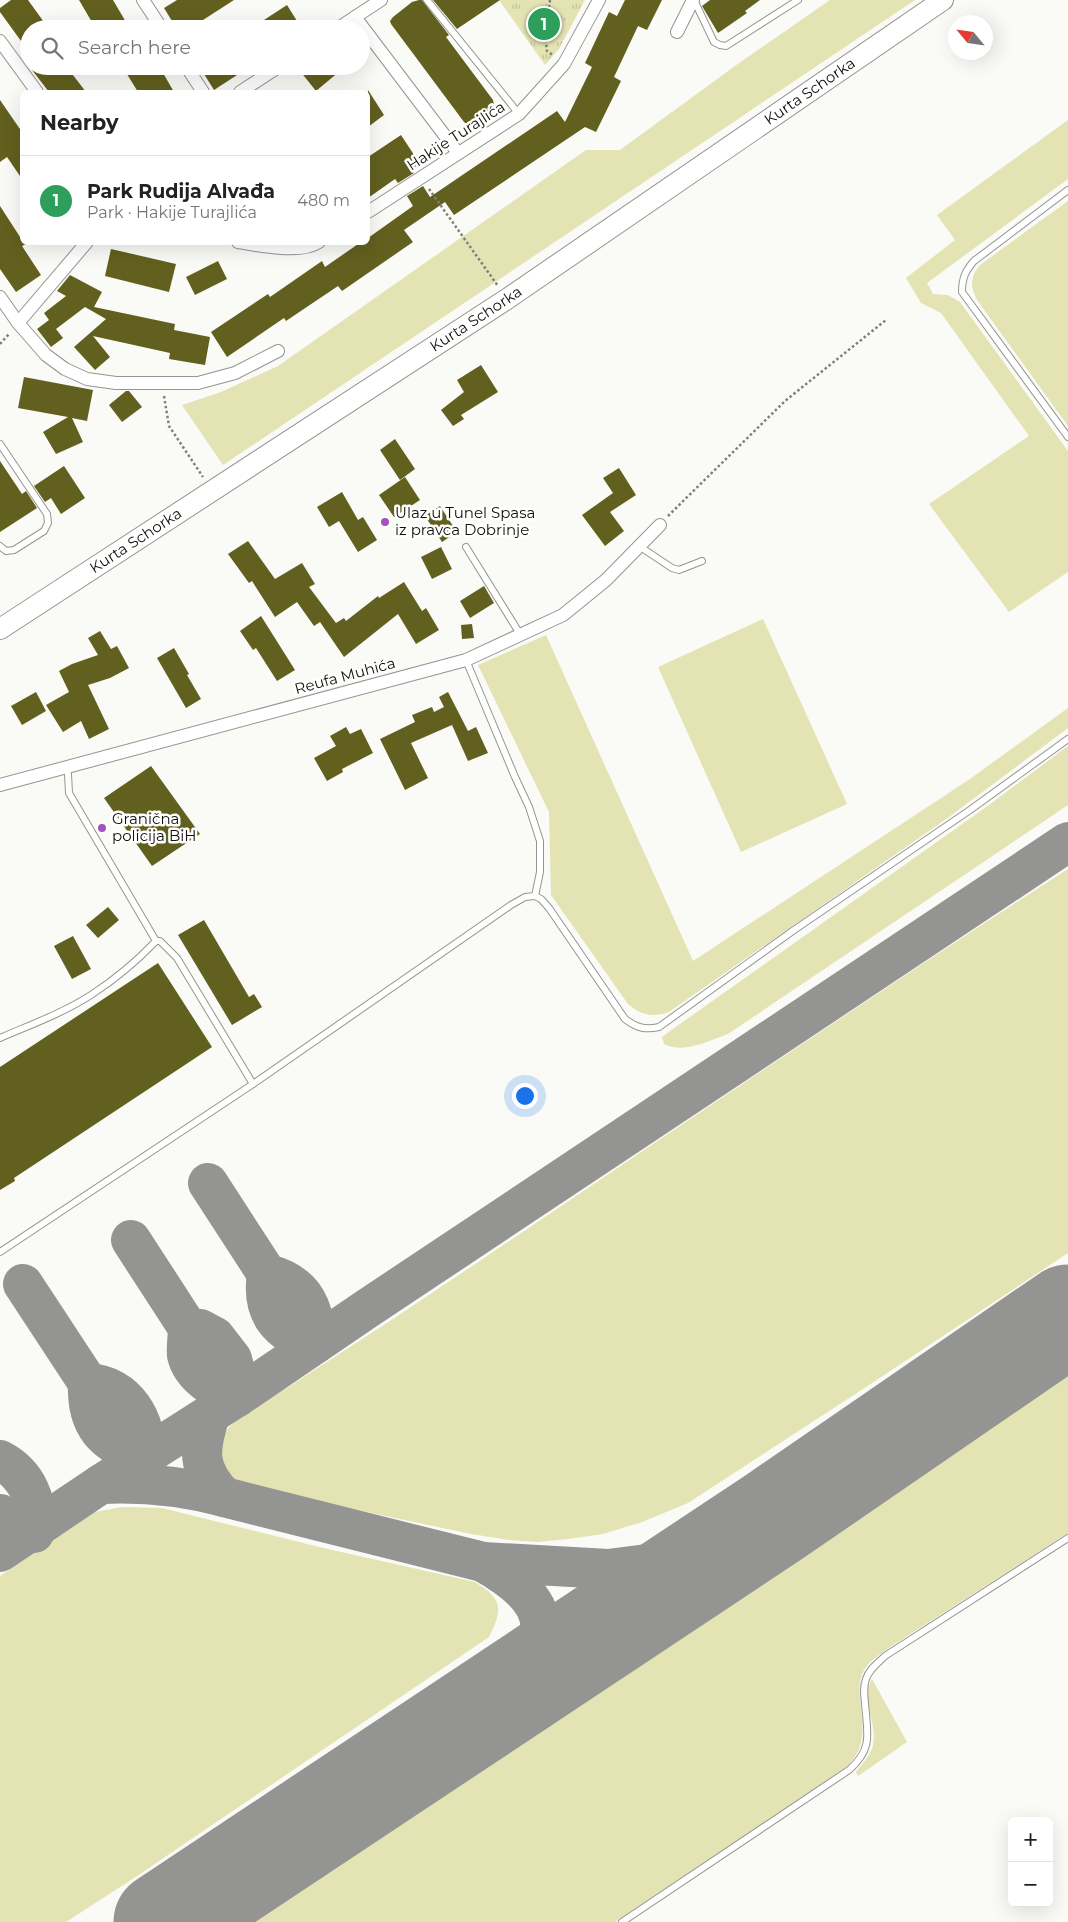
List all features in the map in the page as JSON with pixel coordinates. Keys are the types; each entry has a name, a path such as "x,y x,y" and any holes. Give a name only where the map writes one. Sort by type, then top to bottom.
{"main road":[{"name":"Kurta Schorka","path":"0,629 507,299 943,0"}],"street":[{"path":"143,0 156,20"},
{"path":"352,20 381,0"},
{"name":"Hakije Turajlića","path":"370,211 519,114 564,64 599,0"},
{"path":"677,32 693,0"},
{"path":"370,38 458,153"},
{"path":"0,41 20,69"},
{"path":"25,75 36,90"},
{"path":"192,75 202,90"},
{"path":"243,90 266,75"},
{"path":"18,323 84,245"},
{"path":"256,245 281,249 316,245"},
{"path":"0,297 18,323 46,355 65,369 88,379 116,383 198,382 234,373 278,351"},
{"name":"Reufa Muhića","path":"0,785 466,660 564,614 606,580 660,525"}],"lane":[{"path":"427,0 519,114"},
{"path":"693,0 714,42 726,46 798,0"},
{"path":"1068,190 974,261 966,269 962,281 962,292 1068,437"},
{"path":"0,444 47,514 48,523 44,531 14,550 6,551 0,546"},
{"path":"639,546 672,568 679,570 702,561"},
{"path":"466,547 520,634"},
{"path":"466,660 529,807 540,841 540,872 535,896"},
{"path":"0,1252 253,1084 525,897 535,896 541,899 549,908 625,1019 634,1026 646,1030 660,1027 786,936 970,810 1068,739"},
{"path":"66,767 69,793 156,942"},
{"path":"0,1038 36,1023 89,996 123,972 156,942 160,941 177,958 253,1084"},
{"path":"622,1922 849,1770 862,1756 868,1743 864,1684 874,1666 885,1656 1068,1538"}],"path":[{"path":"550,0 546,35 547,51 564,64"},
{"path":"421,177 507,299"},
{"path":"660,525 785,401 886,320"},
{"path":"165,383 164,401 169,426 212,491"}],"green space":[{"path":"499,0 585,0 559,49 545,65"},
{"path":"830,0 915,0 223,465 182,405 221,392 278,366 586,150 620,150 735,66"},
{"path":"1068,120 1068,179 927,283 933,294 948,295 960,302 1068,451 1068,572 1009,612 929,504 1029,436 941,313 921,303 906,278 955,240 937,215"},
{"path":"1068,201 1068,426 977,300 972,282 974,274 980,265"},
{"path":"763,619 847,804 741,852 658,667"},
{"path":"546,635 693,961 970,779 1068,708 1068,728 949,817 669,1012 652,1015 637,1011 628,1004 551,895 549,812 478,665"},
{"path":"1068,746 1068,805 728,1034 688,1047 672,1047 664,1044 662,1037 989,805"},
{"path":"1068,869 1068,1253 688,1503 642,1522 603,1534 538,1542 471,1534 243,1486 230,1477 220,1466 216,1453 217,1446 227,1430 243,1415 399,1315 816,1035"},
{"path":"1068,1373 1068,1533 890,1647 866,1667 862,1673 860,1684 861,1744 852,1761 844,1769 615,1922 235,1922"},
{"path":"122,1507 162,1508 319,1547 475,1582 495,1599 498,1605 497,1619 489,1637 134,1878 66,1922 0,1922 0,1576 95,1512"},
{"path":"872,1679 907,1742 858,1776 856,1772 868,1756 873,1745 874,1737 868,1703 869,1687"}],"building":[{"path":"11,0 28,0 42,20 20,20 20,40 0,12 0,8"},
{"path":"79,0 113,0 125,20 91,20"},
{"path":"177,0 234,0 203,20 171,20 164,8"},
{"path":"422,0 449,35 446,37 493,100 494,105 491,110 473,124 468,125 464,122 391,24 390,21 393,17 412,2"},
{"path":"433,0 500,0 457,29"},
{"path":"625,0 662,0 647,30 638,26 614,77 621,81 596,132 585,127 454,215 445,202 404,230 413,242 342,291 338,286 286,321 284,318 227,357 211,332 268,294 270,297 322,261 325,267 357,245 370,245 370,237 413,206 407,196 423,186 430,197 557,111 565,122 592,67 585,63 609,12 617,16"},
{"path":"710,0 760,0 745,11 747,13 718,33 702,6"},
{"path":"287,5 296,20 264,20"},
{"path":"36,75 73,75 84,90 47,90"},
{"path":"128,75 164,75 173,90 137,90"},
{"path":"205,75 237,75 214,90"},
{"path":"303,75 335,75 317,90"},
{"path":"370,93 384,115 370,126"},
{"path":"0,100 20,129 20,176 7,157 0,162"},
{"path":"401,135 420,164 411,169 414,173 398,183 395,179 370,197 370,156"},
{"path":"0,206 20,237 20,245 24,245 22,246 41,275 16,292 0,269"},
{"path":"111,249 176,264 169,292 105,276"},
{"path":"218,261 227,279 195,295 186,277"},
{"path":"70,275 102,292 94,307 175,324 174,330 210,337 205,365 169,359 170,353 93,336 110,357 95,370 74,347 106,319 85,307 56,329 63,338 51,347 37,329 49,320 44,313 66,296 57,291"},
{"path":"481,365 498,392 461,415 464,419 453,426 441,410 464,392 457,380"},
{"path":"24,377 93,390 87,421 72,418 83,442 56,454 43,432 68,417 18,408"},
{"path":"126,391 129,391 142,407 122,422 109,405"},
{"path":"395,439 415,469 400,480 380,450"},
{"path":"0,461 22,494 26,491 37,508 0,532"},
{"path":"64,466 85,498 61,514 51,498 45,502 34,486"},
{"path":"619,468 636,495 610,512 624,531 605,546 582,515 613,493 603,478"},
{"path":"405,477 420,500 394,517 379,495"},
{"path":"342,492 358,520 363,517 377,540 358,552 339,521 329,527 317,507"},
{"path":"440,506 457,532 442,542 425,516"},
{"path":"248,541 275,579 302,563 315,584 309,587 336,623 344,618 346,621 378,596 379,598 404,582 422,611 426,608 439,630 416,644 398,614 344,657 320,622 314,626 297,602 275,617 252,581 249,583 228,554"},
{"path":"441,547 452,569 432,579 421,557"},
{"path":"484,586 494,603 470,618 460,601"},
{"path":"261,616 295,670 277,681 256,648 253,650 240,631"},
{"path":"472,624 474,638 462,639 461,625"},
{"path":"100,631 111,649 117,646 129,668 110,678 88,685 109,729 89,739 81,721 63,732 46,705 69,692 59,671 72,664 98,655 88,638"},
{"path":"174,648 201,699 186,708 157,658"},
{"path":"36,692 46,711 22,725 11,706"},
{"path":"448,692 468,731 476,727 488,753 468,761 452,725 411,743 428,778 405,790 380,739 415,722 412,715 432,707 434,712 444,707 439,697"},
{"path":"346,727 350,734 361,729 373,753 342,769 343,772 327,781 314,758 336,746 330,736"},
{"path":"151,766 200,834 152,866 104,798"},
{"path":"108,907 119,920 98,938 86,925"},
{"path":"204,920 249,997 254,994 262,1007 232,1025 178,935"},
{"path":"73,936 91,969 72,979 54,946"},
{"path":"158,963 212,1047 14,1178 15,1181 0,1190 0,1067"}],"taxiway":[{"path":"0,1552 101,1484 237,1397 1068,842"},
{"path":"208,1183 267,1274"},
{"path":"131,1240 188,1328"},
{"path":"267,1274 280,1278 299,1290 310,1308 315,1331 315,1344 291,1334 275,1320 267,1300 267,1274"},
{"path":"23,1284 88,1383"},
{"path":"188,1328 200,1329 215,1337 232,1359 237,1378 237,1397 214,1387 194,1370 187,1355 188,1328"},
{"path":"88,1383 102,1385 114,1390 132,1407 142,1430 145,1456 119,1446 108,1440 100,1432 90,1411 88,1383"},
{"path":"210,1415 204,1438 202,1458 208,1477 224,1497 483,1562"},
{"path":"0,1460 18,1473 29,1490 35,1511 34,1533 20,1527 0,1514"},
{"path":"101,1484 163,1486 224,1497"},
{"path":"487,1708 521,1671 534,1653 540,1636 540,1621 535,1607 527,1594 500,1572 483,1562 608,1569 647,1564 710,1544 774,1517"}],"runway":[{"path":"164,1922 774,1517 1068,1315"}],"place":[{"name":"Park Rudija Alvađa","path":"544,24"},
{"name":"Ulaz u Tunel Spasa iz pravca Dobrinje","path":"385,522"},
{"name":"Granična policija BiH","path":"102,828"}]}
